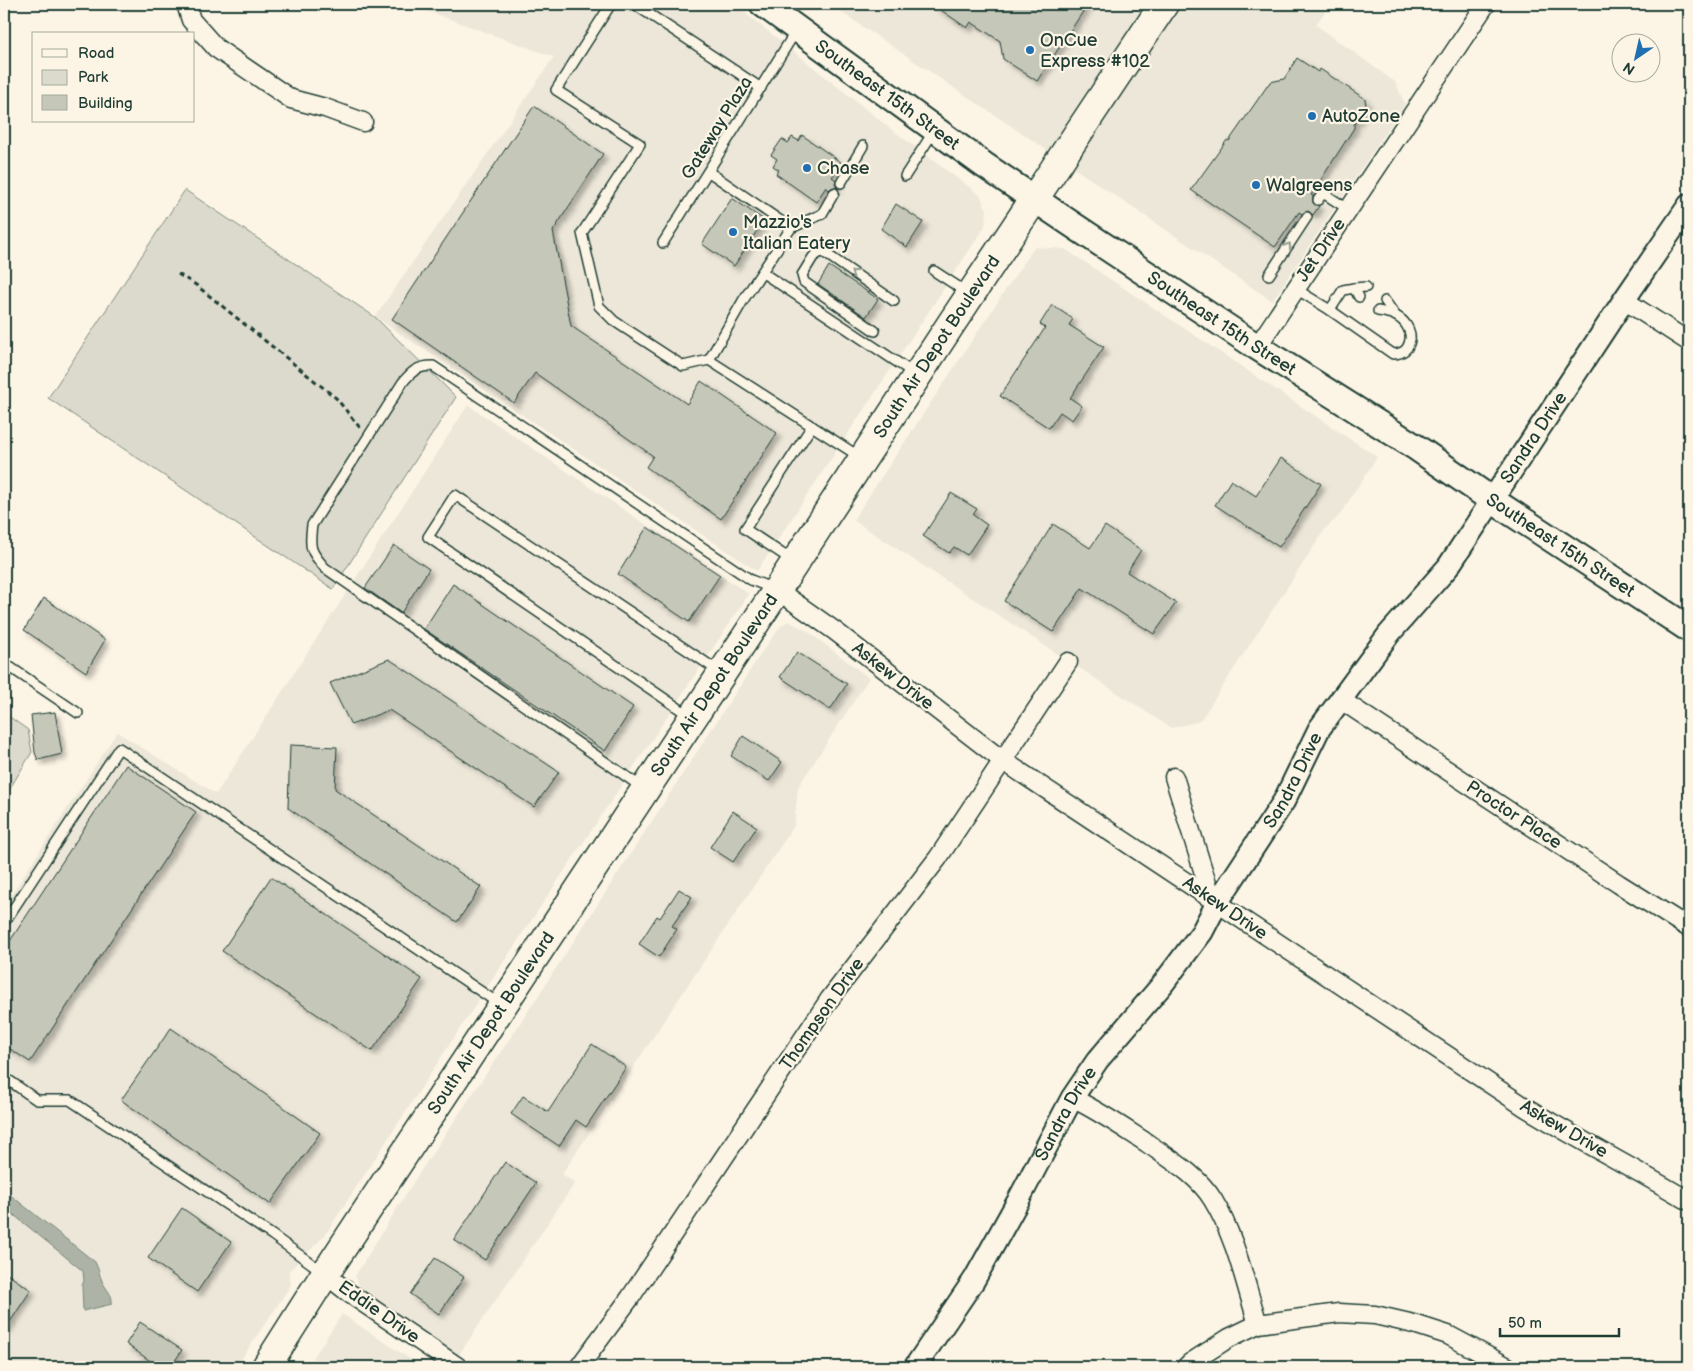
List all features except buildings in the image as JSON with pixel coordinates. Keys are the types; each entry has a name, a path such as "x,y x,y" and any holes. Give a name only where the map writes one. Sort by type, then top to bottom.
{"main road":[{"name":"Southeast 15th Street","path":"762,4 1034,199 1257,347 1417,448 1492,500 1689,629"},
{"name":"South Air Depot Boulevard","path":"266,1367 325,1274 722,674 917,375 1164,4"}],"street":[{"path":"186,4 191,20 216,48 291,99 325,108 363,122"},
{"name":"Jet Drive","path":"1257,347 1486,4"},
{"name":"Sandra Drive","path":"915,1367 974,1280 1072,1098 1097,1061 1162,985 1202,932 1214,901 1284,801 1319,730 1389,634 1448,566 1689,205"},
{"path":"1624,300 1689,342"},
{"name":"Askew Drive","path":"777,590 834,631 1002,760 1525,1107 1689,1201"},
{"name":"Thompson Drive","path":"579,1367 646,1275 829,1000 938,858 1068,662"},
{"name":"Proctor Place","path":"1340,700 1611,879 1689,928"},
{"path":"1174,777 1214,901"},
{"path":"1072,1098 1099,1111 1166,1156 1191,1175 1212,1198 1228,1229 1258,1324"},
{"name":"Eddie Drive","path":"325,1274 349,1293 458,1367"},
{"path":"1186,1367 1229,1338 1258,1324 1339,1313 1375,1315 1414,1324 1448,1336 1508,1367"}],"lane":[{"path":"611,4 556,90 640,144 582,233 599,306 614,321 684,366 709,360 863,458"},
{"path":"634,4 761,88"},
{"name":"Gateway Plaza","path":"663,244 798,29"},
{"path":"905,176 935,129"},
{"path":"841,183 864,146"},
{"path":"709,172 791,228"},
{"path":"709,360 744,299 791,228 822,214 834,193"},
{"path":"1318,200 1323,193 1348,210"},
{"path":"1269,275 1307,217"},
{"path":"875,331 804,282 802,275 813,257 822,251 894,301"},
{"path":"934,271 970,295"},
{"path":"763,273 917,375"},
{"path":"1354,288 1358,298"},
{"path":"1330,310 1343,290 1366,288"},
{"path":"1296,289 1393,354 1398,354 1405,351 1410,343 1410,330 1395,316 1385,301"},
{"path":"1378,311 1395,316"},
{"path":"645,790 325,568 312,553 310,540 312,526 402,382 413,369 433,366 751,580 777,590"},
{"path":"795,562 745,529 812,426"},
{"path":"693,718 428,537 455,495 722,674"},
{"path":"4,663 78,713"},
{"path":"4,924 119,748 503,1006"},
{"path":"4,1077 37,1100 70,1100 272,1235 325,1274"}],"path":[{"path":"178,274 196,285 336,398 368,437"}],"shaded area":[{"path":"408,4 734,4 892,130 980,195 987,210 984,228 757,571 375,317 554,57"},
{"path":"829,4 1330,4 1316,25 1395,82 1405,104 1272,301"},
{"path":"1034,247 1065,249 1377,457 1339,516 1326,528 1200,721 1171,728 853,520"},
{"path":"468,405 749,594 493,978 325,1235 289,1271 291,1285 236,1367 4,1367 4,1207 83,1271 83,1311 112,1304 111,1293 102,1282 102,1276 95,1262 4,1190 4,906 117,732 216,794"},
{"path":"788,621 806,630 869,678 798,787 794,826 562,1174 575,1183 458,1356 361,1291 355,1276 416,1178 525,1016 764,649 781,626"},
{"path":"4,1190 95,1262 102,1281 110,1294 112,1304 83,1311 83,1271 4,1207"},
{"path":"342,1314 422,1367 307,1367"}],"green space":[{"path":"185,190 375,317 456,397 333,589 48,398"},
{"path":"4,713 28,730 32,752 4,798"}],"place":[{"name":"OnCue Express #102","path":"1030,50"},
{"name":"AutoZone","path":"1312,116"},
{"name":"Chase","path":"807,168"},
{"name":"Walgreens","path":"1256,185"},
{"name":"Mazzio's Italian Eatery","path":"733,232"}]}
